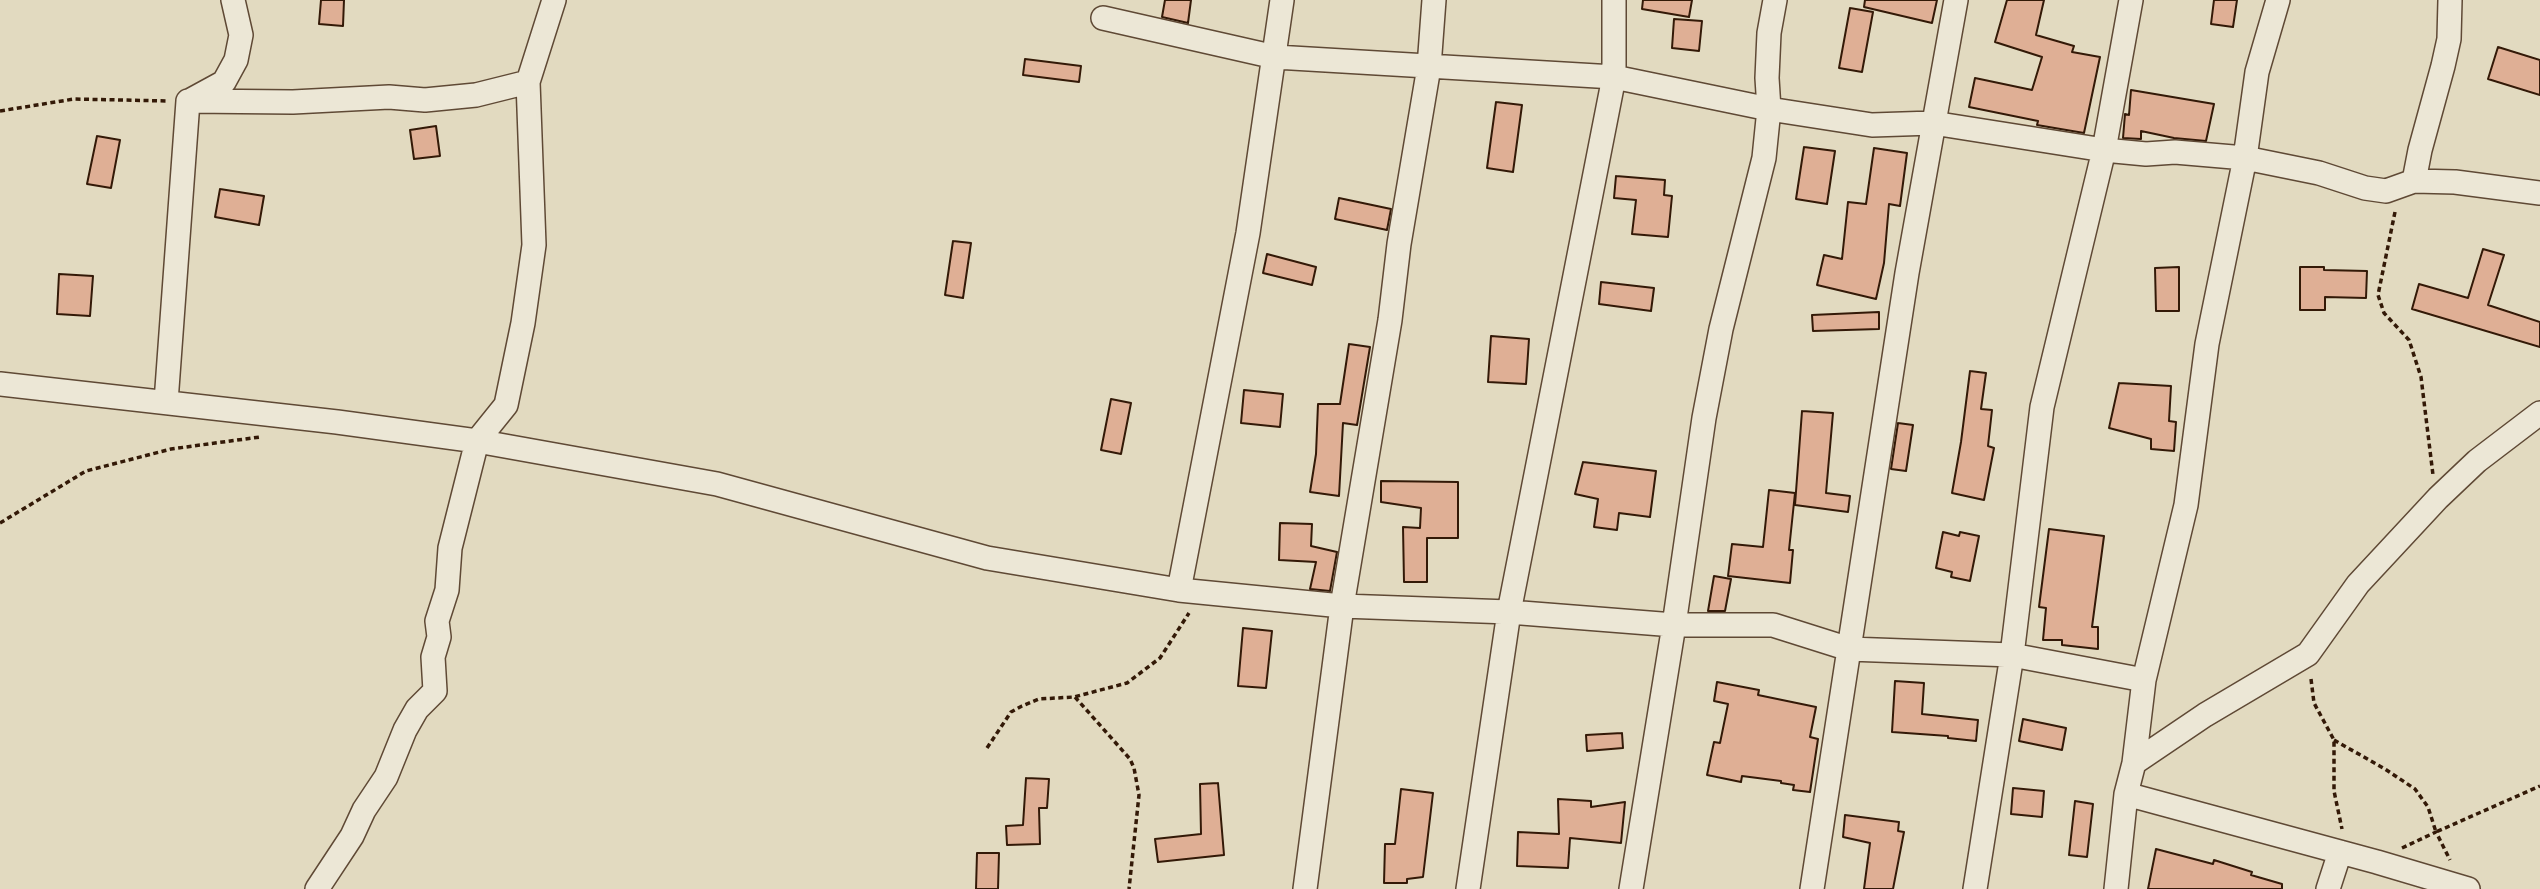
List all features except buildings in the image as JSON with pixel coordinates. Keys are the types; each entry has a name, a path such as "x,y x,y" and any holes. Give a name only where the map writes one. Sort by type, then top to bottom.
{"street":[{"path":"188,102 224,82 236,60 241,36 233,0"},
{"path":"317,889 386,777 405,730 417,709 435,691 433,657 439,637 437,621 447,590 450,548 477,441 506,405 523,323 534,245 528,82 554,0"},
{"path":"1189,591 1248,233 1282,0"},
{"path":"1305,889 1342,606 1429,67 1434,0"},
{"path":"1468,889 1510,612 1614,77 1614,0"},
{"path":"1632,889 1704,418 1721,329 1763,158 1769,109 1769,33 1775,0"},
{"path":"1812,889 1907,273 1956,0"},
{"path":"1975,889 2012,655 2042,407 2104,150 2131,0"},
{"path":"2116,889 2126,794 2134,763 2144,680 2186,505 2207,344 2245,158 2257,72 2278,0"},
{"path":"2408,184 2444,66 2449,39 2450,0"},
{"path":"1103,18 1275,57 1614,77 1769,109 1871,125 1933,123 2104,150 2245,158 2319,173 2365,188 2386,191 2408,184 2455,182 2540,193"},
{"path":"188,102 293,102 389,97 425,100 476,95 528,82"},
{"path":"166,402 188,102"},
{"path":"0,383 477,441 717,484 987,558 1189,591 1342,606 1510,612 1674,625 1773,625 1849,649 2012,655 2144,680"},
{"path":"2134,763 2205,715 2308,654 2358,584 2438,498 2477,461 2538,419"},
{"path":"2126,794 2468,889"},
{"path":"2329,889 2340,852"}],"path":[{"path":"0,111 74,99 188,102"},
{"path":"2408,184 2388,237 2378,295 2384,313 2409,340 2421,377 2429,462 2438,498"},
{"path":"0,523 86,471 171,449 272,435"},
{"path":"987,748 1011,712 1039,699 1074,696 1127,683 1160,658 1178,633 1189,591"},
{"path":"2308,654 2314,703 2334,740 2334,791 2343,835 2340,852"},
{"path":"1074,696 1135,768 1139,795 1129,889"},
{"path":"2334,740 2415,789 2428,807 2436,832 2540,786"}]}
